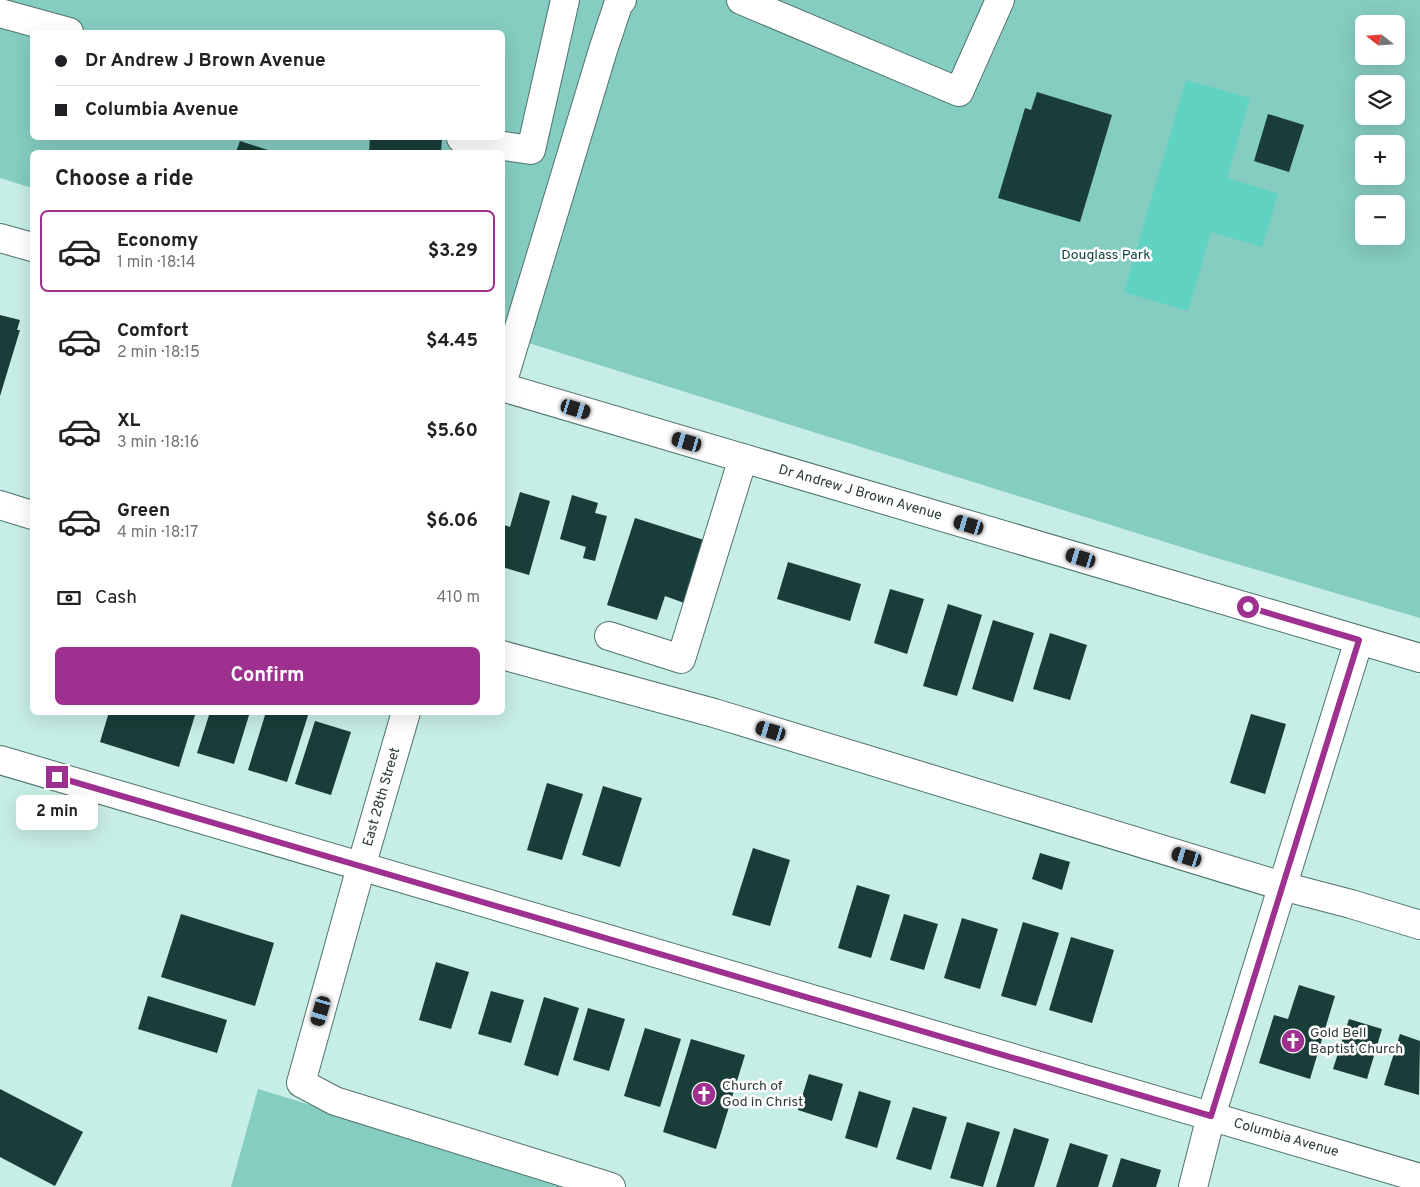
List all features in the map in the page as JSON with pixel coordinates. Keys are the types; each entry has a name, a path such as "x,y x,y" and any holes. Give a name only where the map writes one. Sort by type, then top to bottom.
{"street":[{"path":"463,140 531,150 565,0"},
{"path":"505,376 603,50 618,5 622,0"},
{"path":"758,3 959,92 1000,0"},
{"path":"0,13 62,30"},
{"path":"0,238 30,246"},
{"name":"Dr Andrew J Brown Avenue","path":"505,387 1420,658"},
{"path":"609,636 682,659 743,458"},
{"path":"0,505 30,514"},
{"path":"1193,1187 1211,1116 1359,640"},
{"path":"505,657 714,714 1282,886 1420,925"},
{"name":"East 28th Street","path":"405,715 301,1083 335,1101 611,1187"},
{"name":"Columbia Avenue","path":"0,760 1420,1178"}],"green space":[{"name":"Douglass Park","path":"0,0 1420,0 1420,618 1210,556 505,336 505,150 30,150 30,187 0,178"},
{"path":"258,1089 580,1187 231,1187"}],"shaded area":[{"path":"1186,80 1250,98 1227,178 1278,194 1262,247 1211,232 1188,311 1124,292"}],"building":[{"path":"1037,92 1112,115 1080,222 998,198 1025,108 1031,110"},
{"path":"1268,114 1304,125 1289,172 1254,161"},
{"path":"370,140 442,140 441,150 369,150"},
{"path":"240,141 268,150 237,150"},
{"path":"0,315 20,320 17,330 20,330 0,396"},
{"path":"520,492 550,501 529,575 505,568 505,525 510,527"},
{"path":"572,495 598,503 595,513 607,516 595,561 583,558 586,547 560,539"},
{"path":"635,518 707,541 687,604 665,596 657,620 607,605"},
{"path":"788,562 861,584 850,621 777,599"},
{"path":"890,589 924,599 907,654 874,643"},
{"path":"948,604 982,615 957,696 923,686"},
{"path":"993,620 1034,633 1013,702 972,689"},
{"path":"1050,633 1087,645 1070,700 1033,689"},
{"path":"1251,714 1286,724 1265,794 1230,783"},
{"path":"108,715 195,715 179,767 100,742"},
{"path":"209,715 249,715 234,764 197,753"},
{"path":"265,715 308,715 287,782 248,770"},
{"path":"315,721 351,732 331,795 295,784"},
{"path":"547,783 583,794 562,860 527,850"},
{"path":"603,786 642,798 620,867 582,855"},
{"path":"753,848 790,860 770,926 732,915"},
{"path":"1040,853 1070,862 1062,890 1032,879"},
{"path":"857,885 890,895 871,958 838,948"},
{"path":"181,914 274,943 255,1006 161,977"},
{"path":"904,914 938,924 924,970 890,960"},
{"path":"962,918 998,929 980,989 944,978"},
{"path":"1023,922 1059,933 1036,1006 1001,996"},
{"path":"1071,937 1114,950 1092,1023 1049,1010"},
{"path":"436,962 469,972 451,1029 419,1020"},
{"name":"Gold Bell Baptist Church","path":"1299,985 1335,996 1310,1079 1259,1063 1274,1015 1288,1019"},
{"path":"491,991 524,1000 511,1043 478,1034"},
{"path":"148,996 227,1020 217,1053 138,1029"},
{"path":"544,997 579,1008 558,1076 524,1065"},
{"path":"588,1008 625,1019 609,1071 573,1060"},
{"path":"1349,1019 1382,1029 1367,1079 1333,1069"},
{"path":"645,1028 681,1039 660,1107 624,1096"},
{"path":"1400,1034 1420,1041 1419,1095 1384,1085"},
{"name":"Church of God in Christ","path":"691,1039 745,1055 716,1149 663,1132"},
{"path":"809,1074 843,1084 832,1121 798,1110"},
{"path":"0,1089 83,1132 55,1186 0,1157"},
{"path":"859,1091 891,1101 877,1148 845,1138"},
{"path":"913,1107 947,1117 931,1170 896,1159"},
{"path":"967,1122 1000,1132 983,1187 950,1178"},
{"path":"1014,1128 1049,1139 1034,1187 996,1187"},
{"path":"1070,1143 1108,1155 1098,1187 1056,1187"},
{"path":"1121,1158 1161,1170 1156,1187 1112,1187"}],"place":[{"name":"Gold Bell Baptist Church","path":"1293,1041"},
{"name":"Church of God in Christ","path":"704,1094"}],"route":[{"path":"57,777 1211,1116 1359,640 1248,607"}]}
